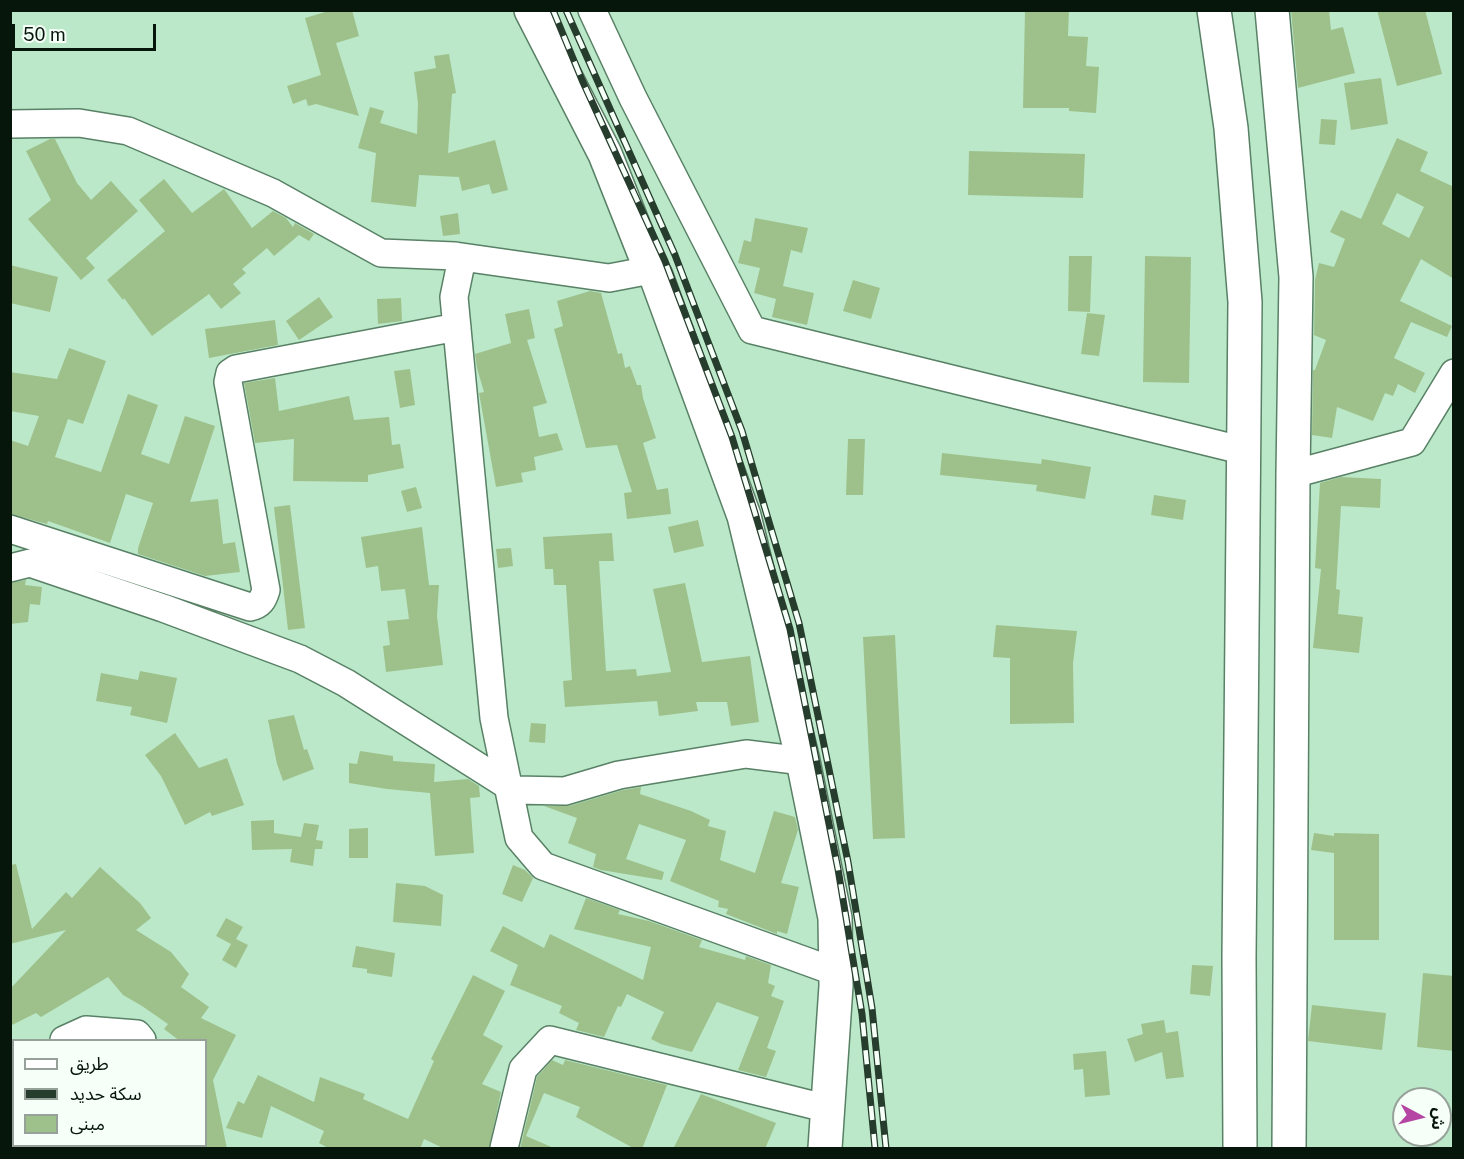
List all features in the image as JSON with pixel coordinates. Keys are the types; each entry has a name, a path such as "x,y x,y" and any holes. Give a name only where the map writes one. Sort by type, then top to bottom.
{"main road":[{"path":"531,10 605,154 651,270 656,276 744,516 803,761 835,918 836,972 825,1149"},
{"path":"1214,10 1231,128 1245,302 1239,957 1240,1149"},
{"path":"1272,10 1296,277 1289,1149"}],"street":[{"path":"592,10 633,98 752,330 1245,451"},
{"path":"10,124 79,123 128,131 273,193 381,253 455,255 609,278 651,270"},
{"path":"455,255 460,268 454,297 494,718 519,838 543,866 836,972"},
{"path":"10,529 250,607 257,605 263,600 266,590 228,382 230,373 236,369 457,327"},
{"path":"1293,474 1412,442 1454,373"},
{"path":"17,563 163,608 300,659 346,683 515,790 565,791 618,774 746,754 803,761"},
{"path":"67,1039 86,1030 136,1034 140,1039"},
{"path":"504,1149 523,1069 550,1040 829,1109"}],"building":[{"path":"332,10 352,10 359,36 336,43 359,116 316,104 308,106 306,99 293,104 287,86 321,75 305,18"},
{"path":"1025,10 1069,10 1068,36 1088,37 1086,66 1099,67 1096,113 1069,111 1069,108 1023,108"},
{"path":"1291,10 1329,10 1331,30 1343,27 1355,73 1298,88"},
{"path":"1377,10 1425,10 1442,74 1397,86"},
{"path":"449,54 456,93 452,94 448,153 495,140 508,190 492,194 489,184 462,191 459,177 419,175 416,207 371,202 376,153 358,148 370,107 384,111 380,123 417,134 418,103 414,72 436,68 434,56"},
{"path":"1381,78 1388,124 1351,130 1344,83"},
{"path":"1321,119 1337,120 1335,145 1319,144"},
{"path":"1397,138 1428,152 1420,171 1454,187 1454,279 1421,259 1400,301 1452,326 1447,337 1411,322 1394,358 1425,373 1415,393 1398,384 1393,396 1385,393 1373,421 1337,407 1332,438 1312,435 1313,370 1315,370 1326,340 1314,335 1315,280 1319,263 1334,267 1345,239 1330,232 1341,210 1361,219","holes":["1397,193 1424,207 1409,238 1382,224"]},
{"path":"50,139 55,139 77,183 91,200 111,181 138,211 86,258 95,268 81,280 28,219 51,200 26,151"},
{"path":"969,151 1085,154 1083,198 968,195"},
{"path":"164,179 192,213 224,189 252,228 273,211 286,218 293,227 295,223 314,234 309,241 299,235 274,256 267,248 242,269 246,273 233,284 241,293 221,309 209,294 152,336 124,298 123,300 107,280 165,231 139,200"},
{"path":"458,213 460,234 443,236 440,216"},
{"path":"755,218 808,228 802,253 791,250 783,286 814,293 807,325 772,317 776,299 754,293 760,268 738,263 744,240 751,242"},
{"path":"1069,256 1092,256 1090,312 1068,311"},
{"path":"1145,256 1191,257 1189,383 1143,382"},
{"path":"10,265 58,277 50,312 10,303"},
{"path":"853,280 880,288 871,319 843,311"},
{"path":"590,291 601,293 618,354 622,353 625,368 630,366 637,385 641,385 656,438 643,443 657,490 668,488 671,514 627,519 624,493 632,492 617,445 586,448 554,329 563,326 557,301"},
{"path":"319,297 333,317 299,340 286,321"},
{"path":"401,298 402,321 378,324 377,299"},
{"path":"529,309 535,338 527,340 547,403 533,407 539,437 557,433 563,450 534,457 536,470 521,473 523,482 496,487 479,393 484,392 475,354 511,343 505,314"},
{"path":"1087,313 1105,315 1099,356 1081,354"},
{"path":"275,320 278,345 209,358 205,329"},
{"path":"69,348 106,361 83,424 68,419 55,457 101,472 128,394 158,405 141,454 169,464 185,416 215,426 190,502 218,499 223,544 235,542 240,572 205,576 138,554 153,503 126,494 110,543 48,521 47,524 10,514 10,440 28,446 39,416 10,411 10,372 57,379"},
{"path":"410,369 415,405 400,408 394,371"},
{"path":"275,378 279,411 349,396 354,420 389,417 392,445 400,444 404,468 368,475 368,482 293,481 294,439 255,443 244,383"},
{"path":"848,439 865,439 863,495 846,495"},
{"path":"942,453 1041,464 1042,459 1091,467 1085,499 1036,491 1037,485 940,475"},
{"path":"1341,477 1381,479 1380,508 1341,506 1336,589 1340,590 1338,614 1363,617 1359,653 1313,648 1321,569 1315,568 1320,483"},
{"path":"416,487 422,508 407,512 401,491"},
{"path":"1154,495 1186,500 1183,520 1151,515"},
{"path":"290,505 305,628 288,630 274,507"},
{"path":"698,520 704,546 674,553 668,527"},
{"path":"422,527 429,585 439,585 437,616 443,665 386,672 383,646 390,645 387,621 409,619 405,589 381,591 378,566 366,568 361,537"},
{"path":"612,533 614,561 599,561 606,671 636,669 637,676 671,672 653,589 685,583 702,662 750,656 759,722 731,726 727,702 696,702 698,711 659,716 657,701 565,707 563,681 572,680 566,585 554,585 553,569 545,569 543,537"},
{"path":"511,548 513,566 498,568 496,549"},
{"path":"26,580 25,585 42,587 40,605 30,604 28,622 10,624 10,583"},
{"path":"996,625 1077,631 1073,663 1074,723 1010,724 1010,658 993,657"},
{"path":"895,635 905,838 873,839 863,637"},
{"path":"140,671 177,678 167,723 130,715 132,707 96,701 101,673 138,680"},
{"path":"294,715 304,750 307,749 314,769 283,781 268,720"},
{"path":"531,723 546,724 545,743 529,742"},
{"path":"175,733 199,768 227,758 244,805 212,816 210,812 185,825 161,776 145,755"},
{"path":"360,751 393,756 393,761 435,764 434,782 468,779 479,786 480,797 470,798 474,853 435,856 430,793 349,783 349,763 357,764"},
{"path":"641,787 640,794 691,811 710,820 708,826 726,831 720,860 755,873 774,811 795,817 798,830 781,883 799,887 787,934 777,931 777,934 726,914 728,909 718,907 719,901 670,881 686,840 639,824 626,859 664,872 662,880 601,870 593,867 596,854 568,843 577,818 544,806 569,806"},
{"path":"274,820 274,833 301,837 304,823 319,825 316,840 323,841 322,849 315,849 313,866 290,862 292,849 252,850 251,821"},
{"path":"368,828 368,858 349,858 349,829"},
{"path":"1314,833 1334,836 1334,833 1379,834 1379,940 1334,940 1334,853 1311,850"},
{"path":"16,864 32,929 66,892 72,898 100,867 140,903 151,918 136,930 171,952 189,974 181,987 209,1007 201,1018 236,1035 213,1080 227,1149 206,1149 207,1039 177,1039 164,1029 168,1024 123,995 108,977 41,1017 36,1013 10,1026 10,989 66,930 10,944 10,865"},
{"path":"513,865 525,870 533,878 522,902 502,894"},
{"path":"396,883 425,886 443,895 441,926 393,922"},
{"path":"586,898 620,910 618,914 649,921 702,940 699,947 745,960 746,956 771,965 768,983 775,986 771,996 784,1001 767,1048 776,1051 766,1077 738,1070 759,1017 717,1002 692,1052 651,1039 664,1012 627,994 621,1007 618,1006 604,1037 576,1030 579,1023 559,1013 562,1006 510,985 518,965 490,951 503,926 544,948 550,934 643,980 651,947 574,929"},
{"path":"226,918 243,927 236,939 248,945 236,968 222,960 231,944 216,936"},
{"path":"356,946 395,953 392,977 367,973 367,969 352,967"},
{"path":"1192,965 1213,966 1210,996 1190,994"},
{"path":"1423,973 1454,976 1454,1051 1417,1047"},
{"path":"473,975 505,991 483,1035 503,1046 482,1084 501,1092 489,1149 445,1149 424,1139 420,1149 330,1149 319,1143 324,1131 271,1106 262,1138 226,1128 238,1101 244,1104 258,1075 314,1102 320,1077 365,1094 363,1099 408,1119 434,1061 431,1059"},
{"path":"1312,1005 1386,1013 1382,1050 1308,1041"},
{"path":"1164,1020 1166,1033 1178,1031 1184,1077 1166,1079 1162,1052 1135,1062 1127,1039 1143,1034 1141,1024"},
{"path":"1106,1051 1110,1095 1085,1097 1083,1069 1074,1070 1073,1054"},
{"path":"552,1060 563,1065 565,1060 667,1085 642,1149 635,1149 576,1117 580,1107 544,1093 526,1136 556,1149 520,1149 537,1077"},
{"path":"701,1094 776,1123 765,1149 673,1149"}],"railway":[{"path":"553,10 582,80 665,261 732,437 790,629 838,869 862,1014 875,1148"},
{"path":"566,10 675,255 742,431 799,623 848,862 872,1008 886,1148"}]}
